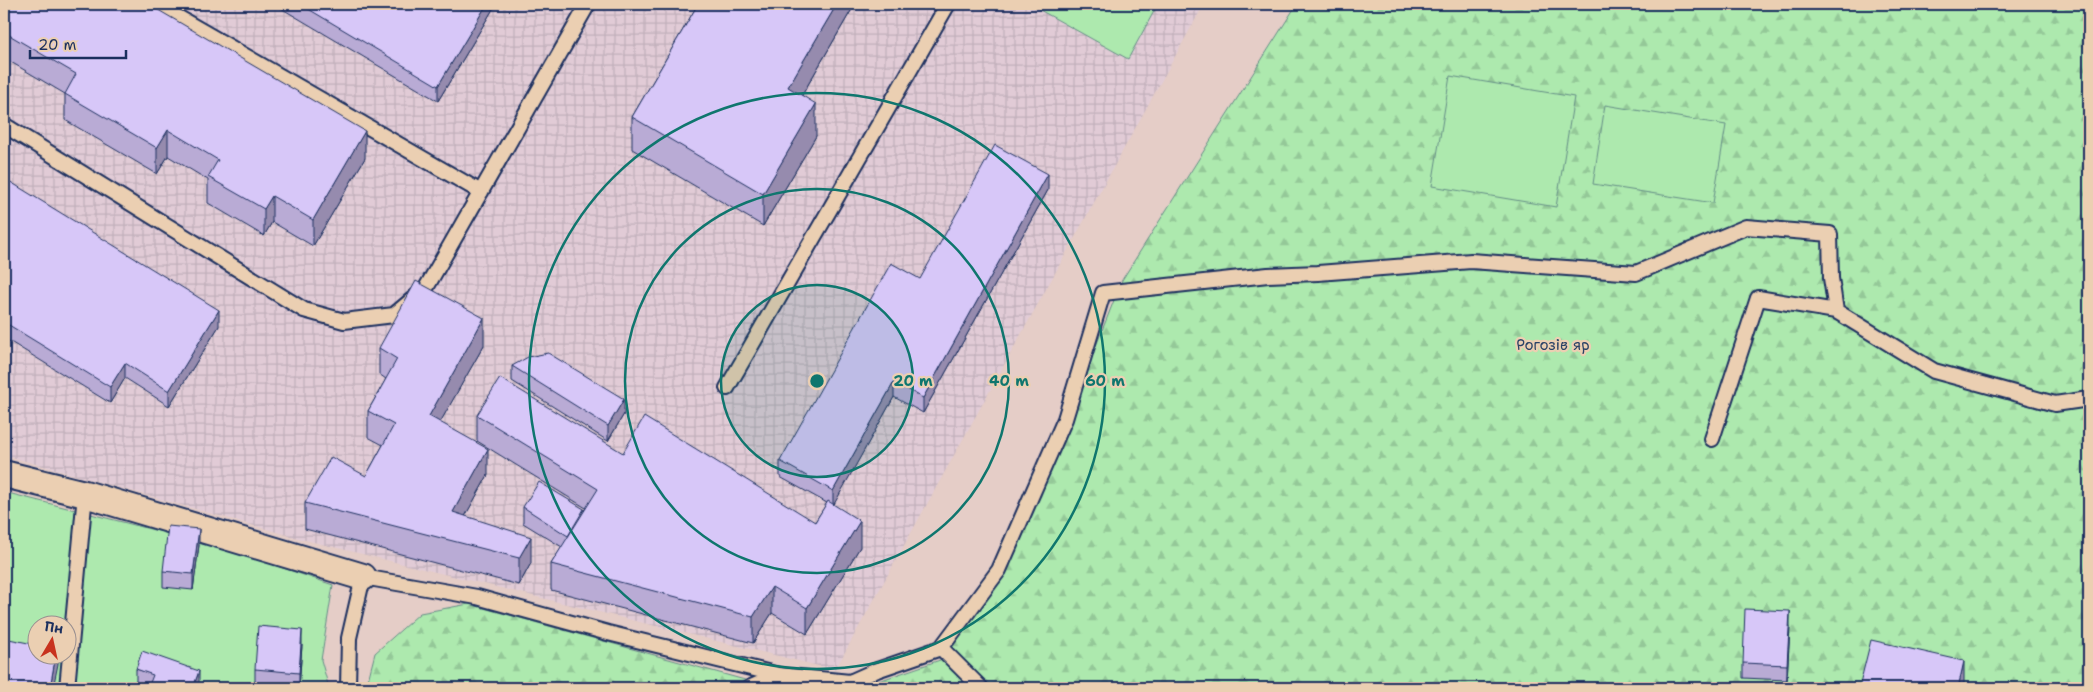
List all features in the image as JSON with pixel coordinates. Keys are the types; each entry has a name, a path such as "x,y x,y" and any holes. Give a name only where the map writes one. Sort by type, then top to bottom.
{"street":[{"path":"4,474 85,494 363,577"}],"lane":[{"path":"155,4 481,192"},
{"path":"4,125 304,310 344,321 394,315 426,288 588,4"},
{"path":"727,388 948,4"},
{"path":"348,688 349,638 363,577 477,597 608,633 780,674 850,682 941,648 999,570 1065,419 1103,293 1268,275 1471,261 1636,273 1746,227 1830,234 1831,278 1836,311"},
{"path":"1712,439 1758,298 1836,311 1934,371 2055,404 2089,399"},
{"path":"67,688 85,494"},
{"path":"941,648 981,688"},
{"path":"749,688 780,674"}],"shaded area":[{"path":"4,4 1204,4 835,670 301,539 4,455"}],"green space":[{"path":"1041,4 1158,4 1128,59 1038,9"},
{"name":"Рогозів яр","path":"1297,4 2089,4 2089,688 858,688 940,660 1007,571 1122,280"},
{"path":"1450,76 1574,97 1556,207 1432,186"},
{"path":"1605,105 1726,125 1713,203 1593,184"},
{"path":"4,492 221,547 333,585 321,660 329,688 4,688"},
{"path":"469,604 774,688 366,688 375,653 420,613"}],"building":[{"path":"4,4 148,4 365,131 313,220 272,196 264,209 208,177 218,160 168,130 157,148 65,94 76,74 4,32"},
{"path":"300,4 487,4 438,86"},
{"path":"698,4 837,4 788,87 816,104 763,194 632,117"},
{"path":"995,145 1048,174 923,398 894,382 833,491 780,461 891,263 920,279"},
{"path":"4,178 219,310 169,391 125,363 110,387 4,322"},
{"path":"416,281 484,318 429,416 488,449 453,512 531,537 519,558 305,503 331,457 366,476 394,425 368,411 397,359 379,348"},
{"path":"548,353 624,399 608,426 512,366 528,357"},
{"path":"500,378 623,453 644,417 815,522 828,501 860,521 807,608 772,587 753,617 551,564 598,489 477,415"},
{"path":"539,482 584,509 568,536 523,507"},
{"path":"168,526 199,529 193,574 163,571"},
{"path":"1745,609 1790,611 1787,665 1743,663"},
{"path":"258,626 302,630 299,673 255,669"},
{"path":"4,638 28,643 28,664 54,664 50,688 4,688"},
{"path":"1871,640 1964,661 1958,688 1859,688"},
{"path":"142,651 199,671 193,688 148,688 153,675 136,669"}]}
